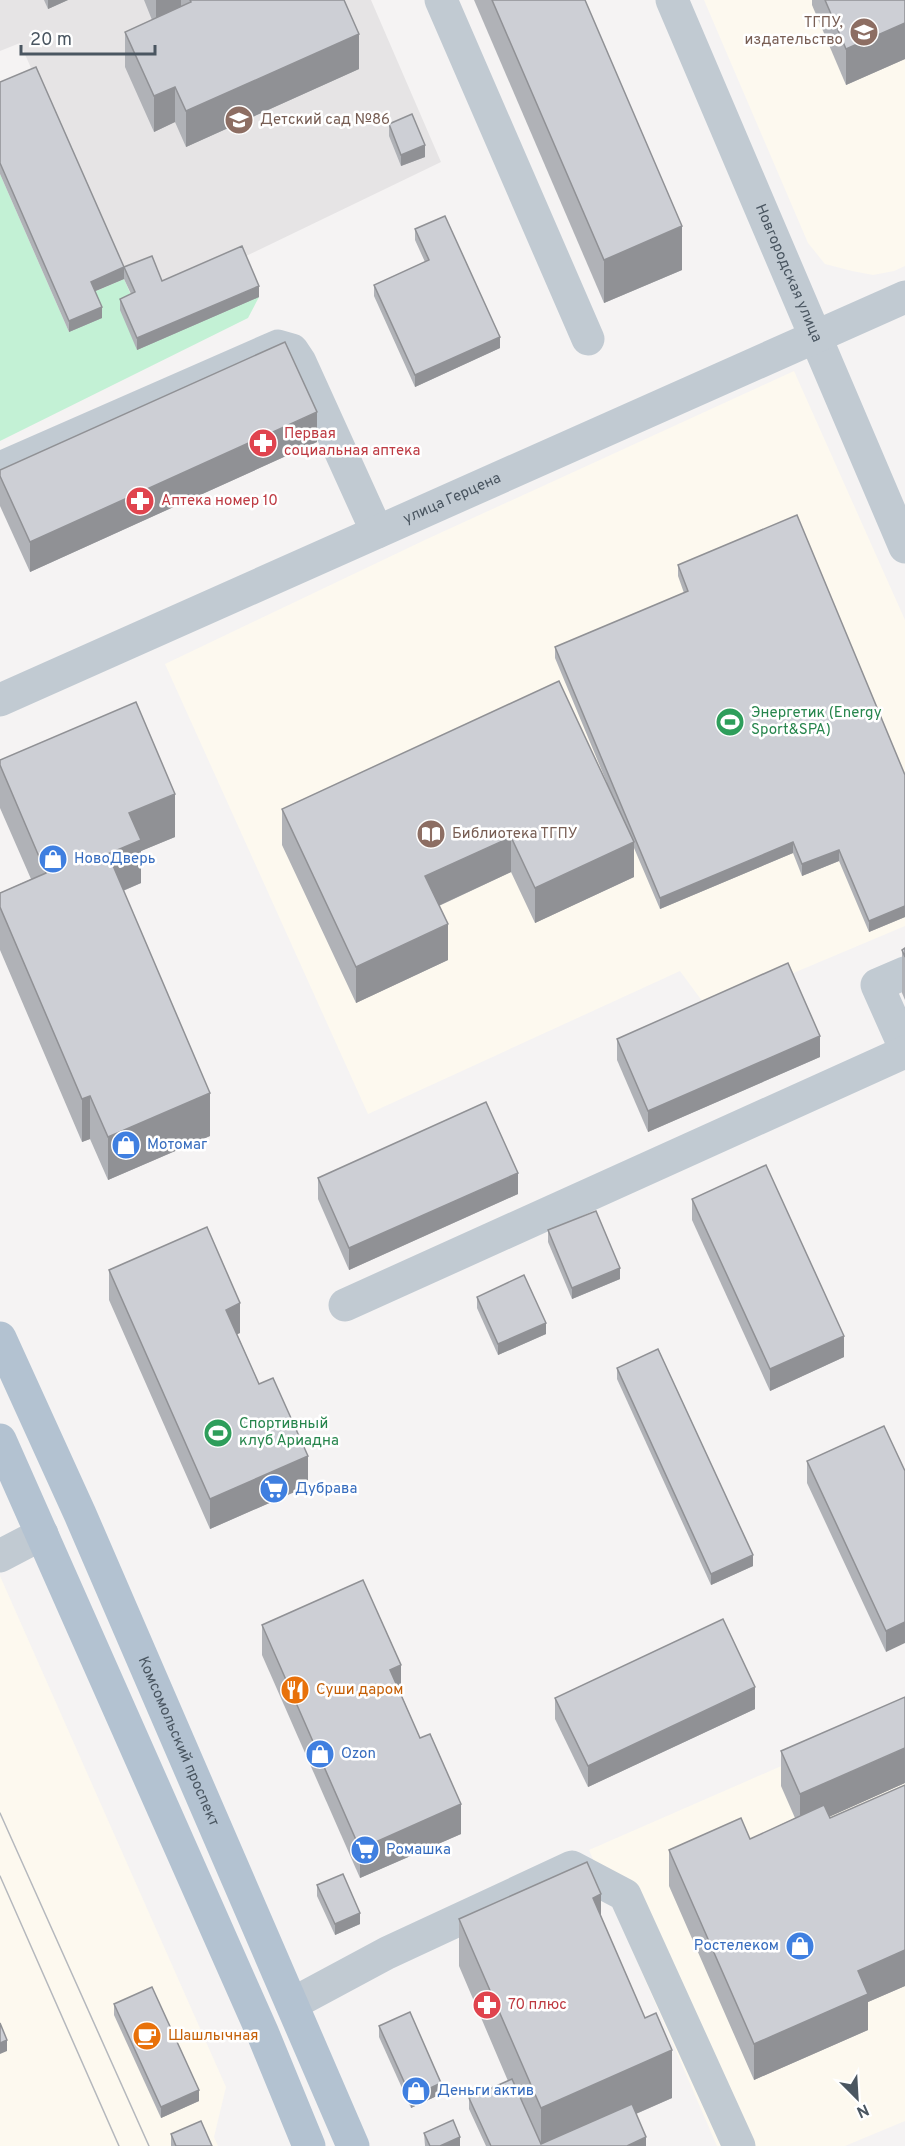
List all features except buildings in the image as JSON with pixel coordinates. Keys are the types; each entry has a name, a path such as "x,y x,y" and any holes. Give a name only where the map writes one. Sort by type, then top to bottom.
{"main road":[{"name":"Комсомольский проспект","path":"0,1338 80,1514 353,2146"},
{"path":"0,1440 263,2034 309,2146"}],"street":[{"path":"441,0 588,339"},
{"name":"Новгородская улица","path":"672,0 905,548"},
{"name":"улица Герцена","path":"0,700 905,297"},
{"path":"0,468 278,346 292,350 300,362 377,532"},
{"path":"345,1305 905,1050 878,985 905,973"},
{"path":"0,1556 42,1534"},
{"path":"292,2004 387,1953 572,1867 625,1895 739,2146"}],"shaded area":[{"name":"Детский сад №86","path":"0,0 371,0 441,162 242,258 162,292 124,279 20,43 0,51"},
{"path":"704,0 905,0 905,266 894,271 873,275 852,271 825,264 808,243"},
{"path":"794,371 905,620 905,926 708,1009 680,971 368,1114 165,664 427,539"},
{"path":"0,1576 226,2087 214,2137 218,2146 0,2146"},
{"path":"905,1712 905,2121 845,2146 717,2146 589,1850"}],"green space":[{"path":"0,174 69,332 91,293 124,279 135,304 259,297 248,318 0,441"}],"tram line":[{"path":"0,1813 149,2146"},
{"path":"0,1876 119,2146"}],"place":[{"name":"ТГПУ, издательство","path":"864,32"},
{"name":"Детский сад №86","path":"239,120"},
{"name":"Первая социальная аптека","path":"263,443"},
{"name":"Аптека номер 10","path":"140,501"},
{"name":"Энергетик (Energy Sport&SPA)","path":"730,722"},
{"name":"Библиотека ТГПУ","path":"431,834"},
{"name":"НовоДверь","path":"53,859"},
{"name":"Мотомаг","path":"126,1145"},
{"name":"Спортивный клуб Ариадна","path":"218,1433"},
{"name":"Дубрава","path":"274,1489"},
{"name":"Суши даром","path":"295,1690"},
{"name":"Ozon","path":"320,1754"},
{"name":"Ромашка","path":"365,1850"},
{"name":"Ростелеком","path":"800,1946"},
{"name":"70 плюс","path":"487,2005"},
{"name":"Шашлычная","path":"147,2036"},
{"name":"Деньги актив","path":"416,2091"}]}
